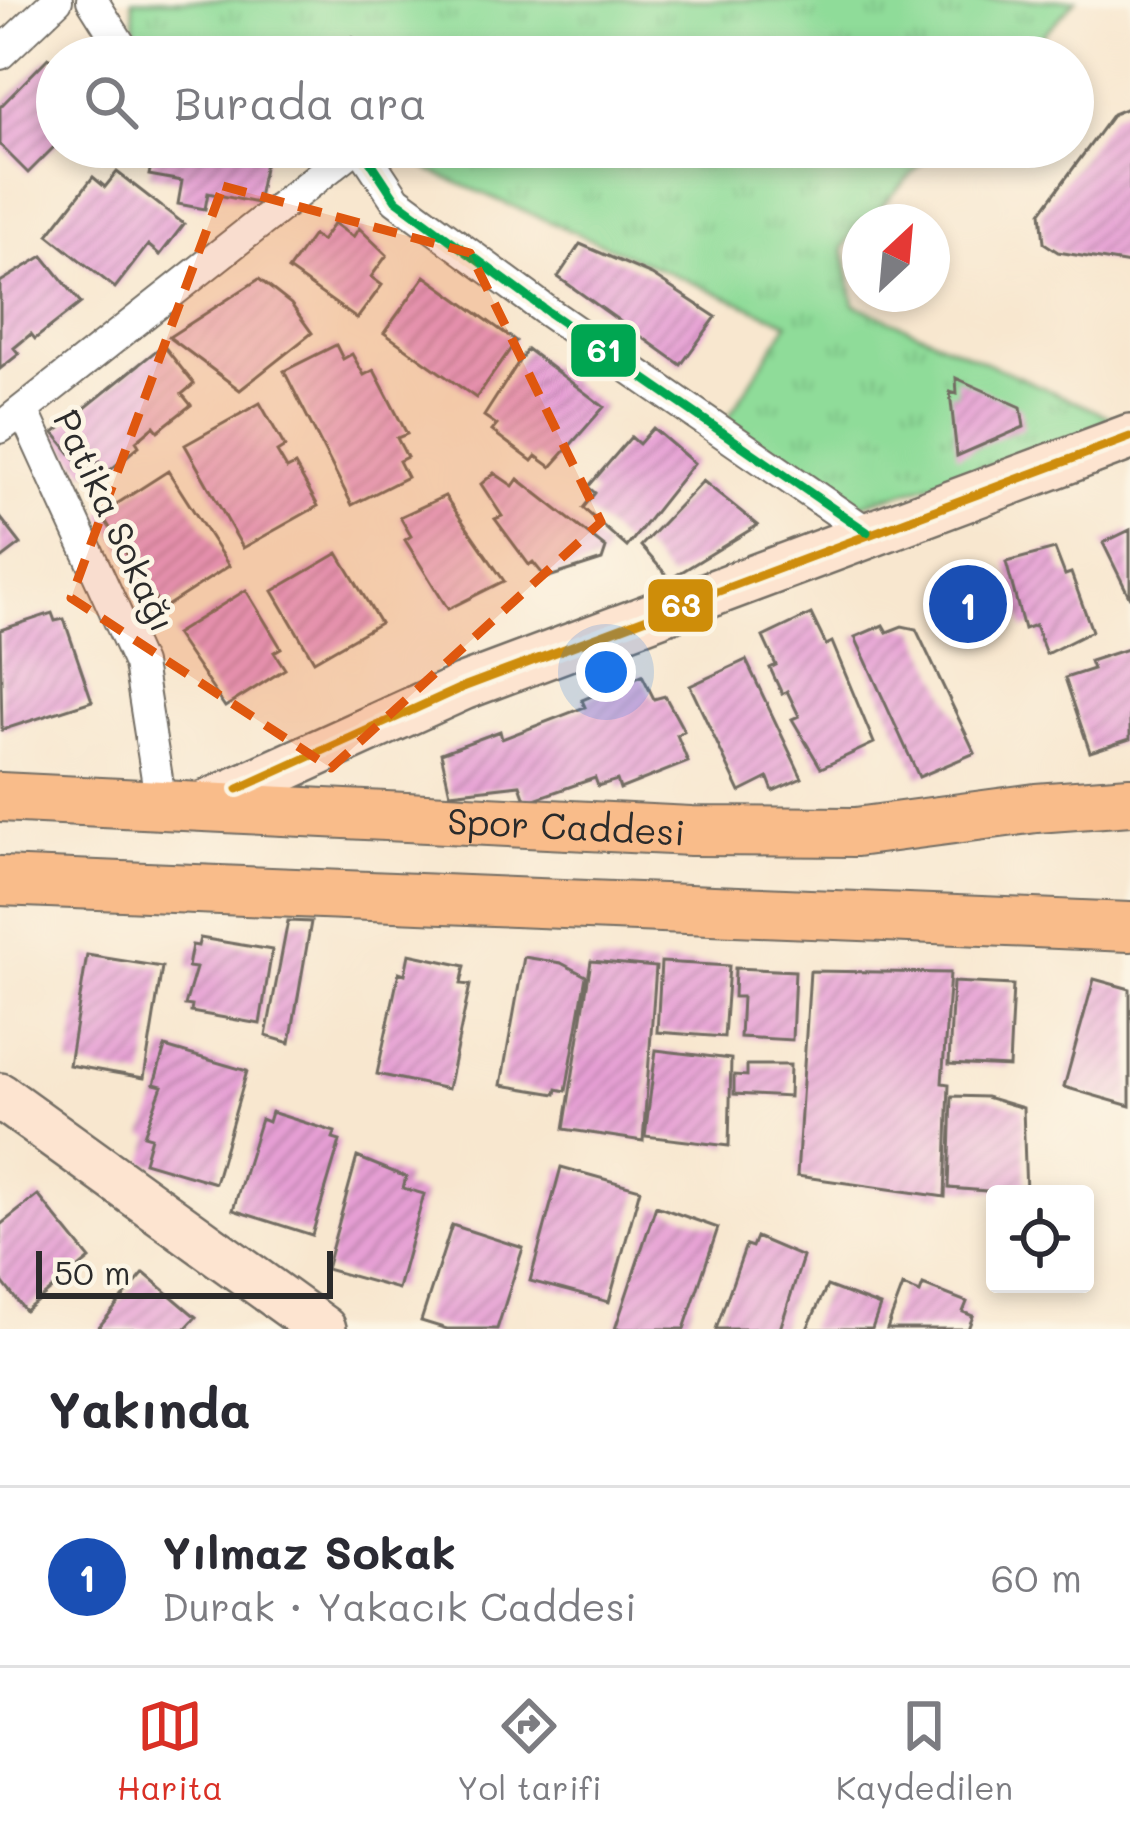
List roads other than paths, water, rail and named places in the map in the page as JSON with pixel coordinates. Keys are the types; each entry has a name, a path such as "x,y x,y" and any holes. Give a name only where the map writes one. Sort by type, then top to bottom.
{"main road":[{"name":"Spor Caddesi","path":"0,797 692,831 856,832 1130,801"},
{"path":"0,881 1130,927"}],"street":[{"path":"0,54 58,0"},
{"path":"92,0 115,36"},
{"path":"11,419 332,168"},
{"path":"374,168 396,200 548,312 867,532"},
{"name":"Patika Sokağı","path":"11,419 139,664 184,804"},
{"path":"184,804 463,687 1130,437"},
{"path":"0,1096 323,1329"}],"place":[{"name":"Yılmaz Sokak","path":"968,604"}]}
